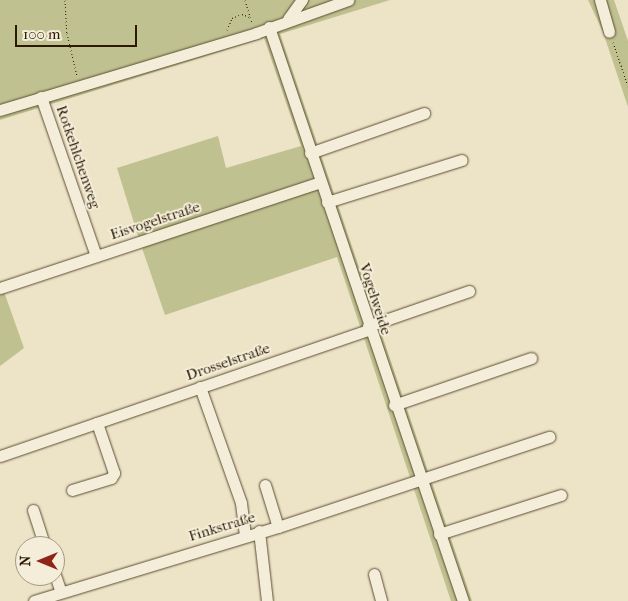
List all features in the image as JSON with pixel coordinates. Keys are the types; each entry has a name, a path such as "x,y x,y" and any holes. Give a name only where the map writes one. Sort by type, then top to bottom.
{"street":[{"path":"288,19 302,0"},
{"path":"0,110 79,84 256,33 288,19 348,0"},
{"path":"600,0 610,32"},
{"name":"Vogelweide","path":"269,27 394,405 463,601"},
{"name":"Rotkehlchenweg","path":"41,97 96,256"},
{"path":"310,153 424,113"},
{"path":"327,202 462,160"},
{"name":"Eisvogelstraße","path":"0,288 320,182"},
{"name":"Drosselstraße","path":"0,456 369,328 469,291"},
{"path":"394,405 531,358"},
{"path":"200,387 241,503 245,536"},
{"path":"72,490 111,478 114,473 97,423"},
{"name":"Finkstraße","path":"34,601 278,527 549,437"},
{"path":"265,485 278,527"},
{"path":"439,534 561,495"},
{"path":"33,510 42,536"},
{"path":"259,532 267,601"},
{"path":"374,574 381,601"},
{"path":"59,586 61,592"}],"path":[{"path":"65,0 67,33 79,84"},
{"path":"245,0 256,33"},
{"path":"229,40 227,27 232,18 242,14 250,17"},
{"path":"610,32 628,86"}],"green space":[{"path":"0,0 390,0 280,34 472,601 451,601 337,257 165,315 141,245 3,289 24,348 0,366 0,280 2,285 139,239 117,168 218,136 226,168 301,146 264,38 0,120"},
{"path":"588,0 614,0 628,41 628,107 603,32"}]}
